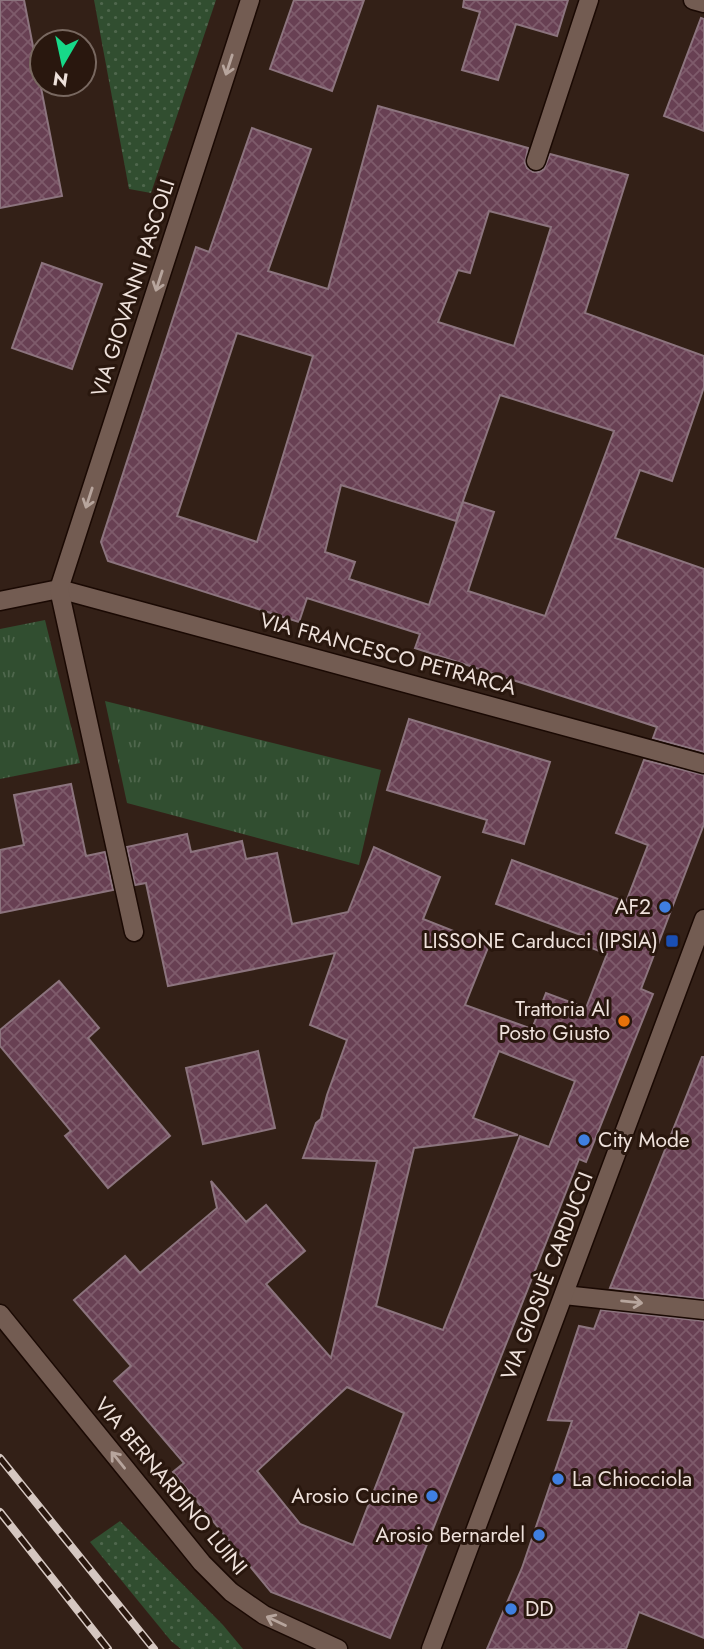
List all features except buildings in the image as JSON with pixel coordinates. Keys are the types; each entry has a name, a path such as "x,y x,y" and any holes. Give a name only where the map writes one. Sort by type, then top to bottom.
{"street":[{"name":"VIA GIOVANNI PASCOLI","path":"60,589 250,0"},
{"path":"536,161 589,0"},
{"path":"693,0 704,4"},
{"name":"VIA FRANCESCO PETRARCA","path":"0,600 60,589 704,764"},
{"path":"60,589 135,932"},
{"name":"VIA GIOSUÈ CARDUCCI","path":"431,1649 704,919"},
{"path":"564,1295 704,1310"},
{"name":"VIA BERNARDINO LUINI","path":"0,1314 202,1563 230,1592 264,1615 338,1649"}],"green space":[{"path":"94,0 216,0 151,193 129,189"},
{"path":"45,620 80,763 0,779 0,629"},
{"path":"105,701 381,770 359,865 127,803"},
{"path":"120,1521 223,1625 243,1649 181,1649 171,1641 90,1542"}],"railway":[{"path":"0,1458 154,1649"},
{"path":"0,1512 108,1649"}],"place":[{"name":"AF2","path":"665,907"},
{"name":"LISSONE Carducci (IPSIA)","path":"672,941"},
{"name":"Trattoria Al Posto Giusto","path":"624,1021"},
{"name":"City Mode","path":"584,1140"},
{"name":"La Chiocciola","path":"558,1479"},
{"name":"Arosio Cucine","path":"432,1496"},
{"name":"Arosio Bernardel","path":"539,1535"},
{"name":"DD","path":"511,1609"}]}
